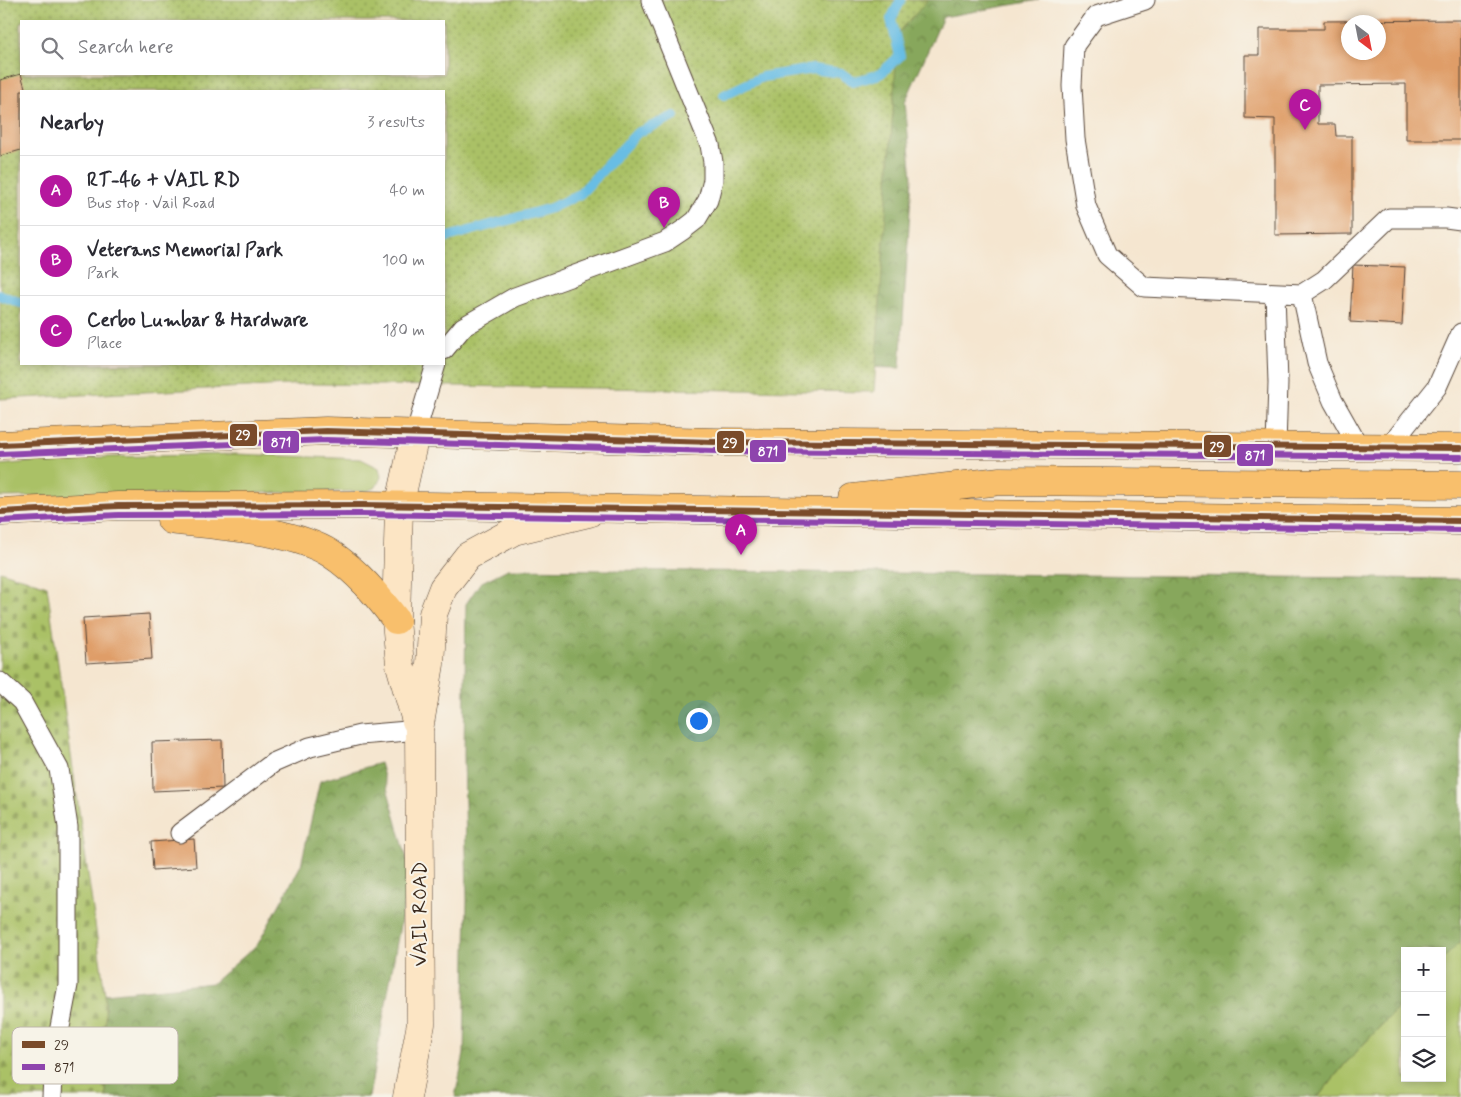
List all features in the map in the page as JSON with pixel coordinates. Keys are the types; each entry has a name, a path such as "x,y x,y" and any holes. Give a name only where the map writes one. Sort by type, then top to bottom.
{"highway":[{"path":"1375,445 1461,428"},
{"path":"0,445 326,431 714,442 1375,445 1461,448"},
{"path":"734,511 1000,481 1461,485"},
{"path":"0,512 72,508 235,506 1358,518 1461,521"},
{"path":"72,508 268,532 310,544 330,553 355,572 378,596 396,620"}],"street":[{"name":"VAIL ROAD","path":"415,435 399,508 396,620 400,665 419,730"},
{"name":"VAIL ROAD","path":"408,1097 421,1024 419,730 430,664 433,614 443,588 468,556 514,531 603,510"}],"lane":[{"path":"445,349 463,327 515,297 665,242 696,220 708,200 713,180 713,162 705,131 651,0"},
{"path":"1145,0 1096,16 1074,46 1072,86 1075,139 1086,206 1107,255 1144,288 1302,294 1324,280 1389,218 1446,218 1461,220"},
{"path":"1275,293 1278,383 1276,446"},
{"path":"1302,294 1317,363 1333,401 1375,445 1437,387 1461,332"},
{"path":"415,435 436,365"},
{"path":"0,682 22,702 59,769 68,827 68,985 60,1027"},
{"path":"180,834 273,763 310,747 360,735 419,730"},
{"path":"52,1097 53,1084"}],"green space":[{"path":"0,0 928,0 898,33 874,392 310,384 0,399"},
{"path":"780,0 1039,0 943,17 905,102 912,178 900,368 848,367"},
{"path":"235,454 361,459 379,468 381,477 376,487 367,491 0,497 0,465 71,458"},
{"path":"508,569 1461,579 1461,941 1446,956 1446,947 1401,947 1401,1004 1344,1065 1318,1097 455,1097 464,1054 467,900 464,755 466,604 480,583"},
{"path":"0,571 47,586 105,994 105,1027 12,1027 12,1084 106,1084 106,1097 0,1097"},
{"path":"380,763 410,870 369,1097 106,1097 106,1084 178,1084 178,1027 105,1027 105,994 213,983 258,944 301,865 320,781"},
{"path":"1461,941 1461,1097 1318,1097 1344,1065 1401,1004 1401,1082 1446,1082 1446,956"}],"building":[{"path":"1461,20 1461,140 1406,140 1406,84 1318,85 1318,124 1335,124 1336,136 1352,136 1352,234 1275,235 1275,119 1245,118 1245,55 1259,55 1259,29 1324,29 1324,21 1341,21 1341,60 1386,60 1386,21"},
{"path":"20,74 26,90 20,90 20,150 0,156 0,80"},
{"path":"1353,265 1405,267 1402,325 1350,322"},
{"path":"149,614 152,659 86,663 83,618"},
{"path":"222,740 223,788 153,791 152,742"},
{"path":"194,839 196,867 153,870 151,842"}],"waterway":[{"path":"724,95 762,77 813,69 841,73 853,82 880,74 900,56 891,19 901,0"},
{"path":"445,238 551,208 580,194 637,133 674,116"},
{"path":"0,295 20,303"}],"transit line":[{"name":"29","path":"0,445 326,431 714,442 1461,448"},
{"name":"871","path":"0,454 326,440 714,451 1461,457"},
{"name":"29","path":"0,512 118,506 362,505 1461,521"},
{"name":"871","path":"0,521 118,515 362,514 1461,530"}],"place":[{"name":"Cerbo Lumbar & Hardware","path":"1305,130"},
{"name":"Veterans Memorial Park","path":"664,228"},
{"name":"RT-46 + VAIL RD","path":"741,555"}]}
